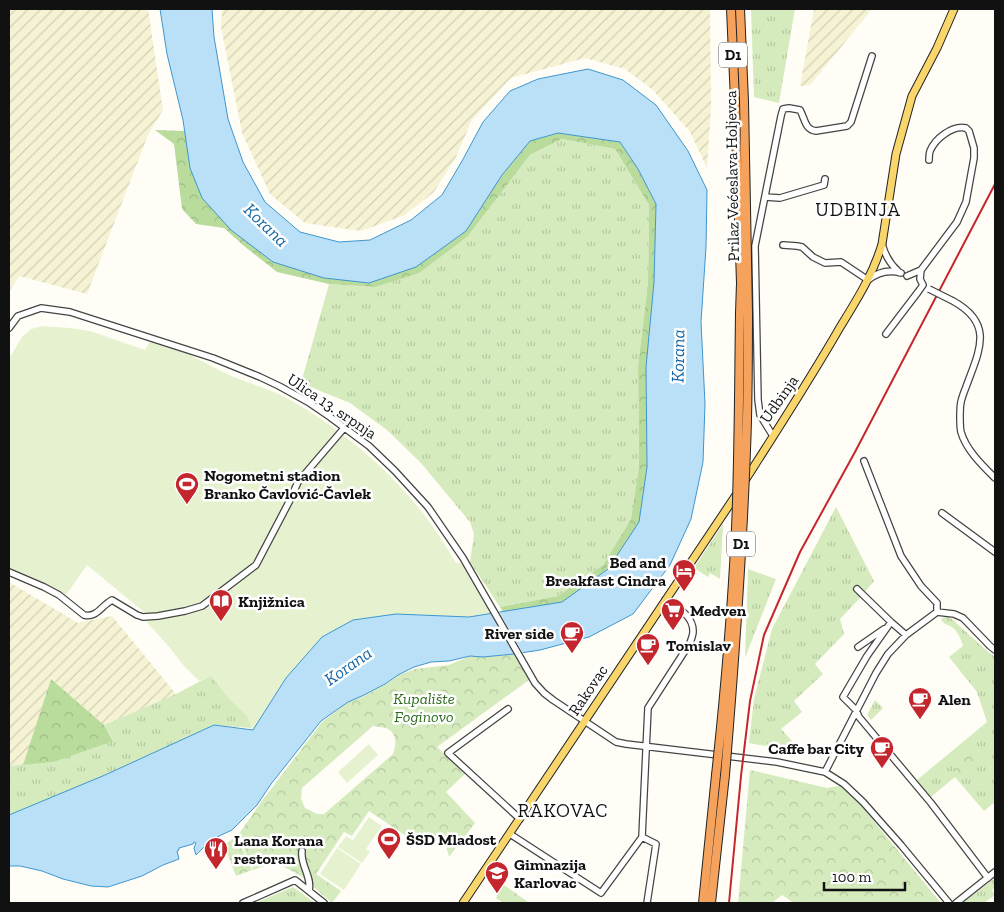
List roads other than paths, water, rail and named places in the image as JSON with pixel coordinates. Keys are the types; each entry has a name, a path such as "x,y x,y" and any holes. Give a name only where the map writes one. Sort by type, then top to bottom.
{"highway":[{"name":"Prilaz Većeslava Holjevca","path":"731,9 741,283 744,313"},
{"name":"Prilaz Većeslava Holjevca","path":"740,9 745,117 744,313"},
{"name":"D1","path":"703,903 728,648 736,527 744,313"},
{"name":"D1","path":"711,903 725,775 736,642 746,448 744,313"}],"main road":[{"name":"Udbinja","path":"773,436 817,368 868,280 882,244 896,154 912,96 937,48 954,9"},
{"name":"Rakovac","path":"463,903 728,507 773,436"}],"street":[{"name":"Udbinja","path":"773,436 760,415 758,400 755,246 783,109 800,110 808,129 811,131 816,132 847,126 851,122 872,56"},
{"path":"907,276 921,270 957,222 966,202 974,148 966,128 960,126 948,132 936,142 930,151 929,160"},
{"path":"764,197 780,198 824,185 825,179"},
{"path":"783,244 802,247 813,257 825,263 841,262 868,280 884,272 895,271 901,273 962,306 973,315 978,325 980,336 979,350 961,402 961,431 964,440 978,460 995,478"},
{"path":"882,244 885,256 901,273"},
{"path":"921,270 920,279 923,285"},
{"path":"886,334 923,285"},
{"name":"Ulica 13. srpnja","path":"9,328 18,316 41,308 70,312 213,358 260,377 308,402 369,446 412,488 467,565 530,675 544,693 616,742 777,762 825,772"},
{"path":"9,572 59,595 84,615 88,616 93,616 108,601 112,600 143,617 185,612 202,606 256,565 298,482 345,427"},
{"path":"864,461 901,556 921,586 937,603 937,612"},
{"path":"942,513 995,552"},
{"path":"857,589 890,624 906,635"},
{"path":"510,834 601,893 642,837 648,708 690,643 693,632 692,620 665,600"},
{"path":"949,903 863,802 844,784 825,772 876,672 888,654 906,635 937,612 954,614 963,618 995,650"},
{"path":"858,647 890,624"},
{"path":"890,624 867,656 842,697 856,710 858,717 931,803 988,878"},
{"path":"508,709 448,752 520,819"},
{"path":"642,837 656,844 647,903"},
{"path":"302,851 302,859 310,882 309,891"},
{"path":"956,903 995,872"},
{"path":"243,903 295,880 324,903"}],"water":[{"name":"Korana","path":"160,9 212,9 214,37 228,119 243,162 265,202 300,232 339,242 370,240 411,220 442,195 483,122 510,91 538,79 588,69 623,80 656,105 688,151 707,190 706,247 701,322 705,404 703,462 691,519 670,565 633,614 589,637 540,650 483,657 470,656 449,661 431,662 414,667 398,675 385,684 348,702 321,721 271,784 257,805 232,830 219,836 196,855 194,848 196,843 194,842 179,848 177,851 179,859 142,876 108,887 91,886 63,879 42,871 20,866 9,866 9,815 105,775 214,725 253,730 286,678 322,637 353,620 396,614 469,617 562,602 608,569 639,522 647,467 646,367 654,282 656,204 638,169 620,142 558,133 530,141 502,175 466,231 416,267 369,283 324,278 273,262 231,230 202,198 190,168 183,120 167,54"}],"railway":[{"path":"729,903 750,701 764,635 800,552 855,452 995,184"}],"place":[{"name":"Nogometni stadion Branko Čavlović-Čavlek","path":"187,505"},
{"name":"Bed and Breakfast Cindra","path":"684,592"},
{"name":"Knjižnica","path":"221,622"},
{"name":"Medven","path":"673,631"},
{"name":"River side","path":"572,654"},
{"name":"Tomislav","path":"648,666"},
{"name":"Alen","path":"920,720"},
{"name":"Caffe bar City","path":"882,769"},
{"name":"ŠSD Mladost","path":"389,860"},
{"name":"Lana Korana restoran","path":"216,870"},
{"name":"Gimnazija Karlovac","path":"497,894"}],"district":[{"name":"UDBINJA","path":"858,209"},
{"name":"RAKOVAC","path":"563,810"}],"park label":[{"name":"Kupalište Foginovo","path":"424,707"}]}
